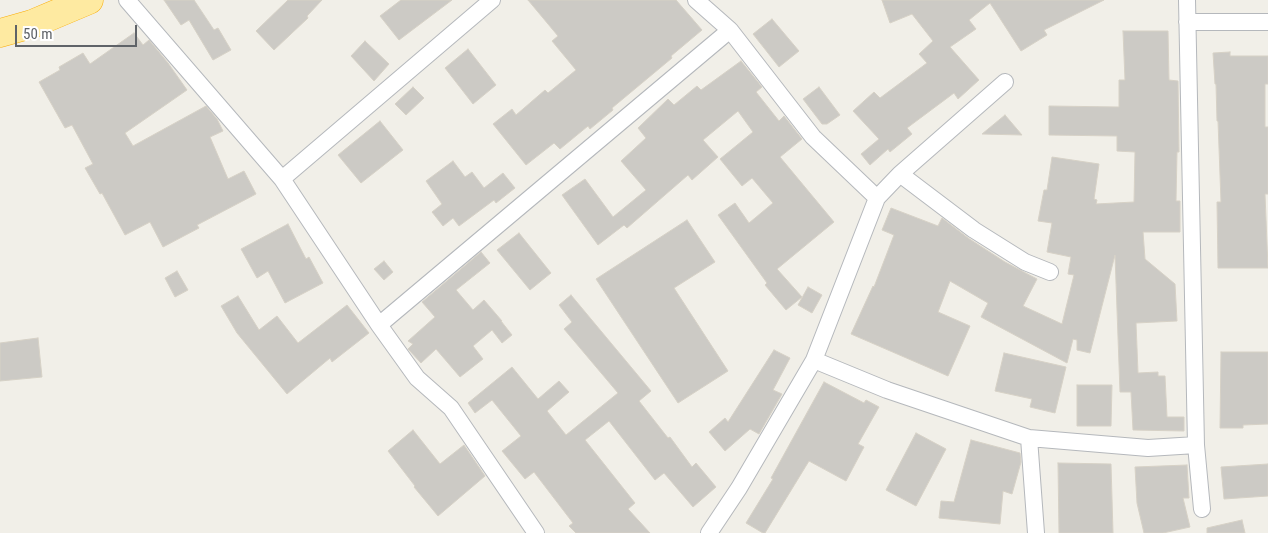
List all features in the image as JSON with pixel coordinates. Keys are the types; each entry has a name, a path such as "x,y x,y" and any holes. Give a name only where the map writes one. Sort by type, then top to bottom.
{"highway":[{"path":"0,33 32,24 89,0"}],"street":[{"path":"127,0 282,179 379,325 417,378 450,408 536,533"},
{"path":"282,179 492,0"},
{"path":"696,0 730,30 813,138 877,198"},
{"path":"1187,0 1196,445 1202,509"},
{"path":"1187,22 1268,22"},
{"path":"379,325 730,30"},
{"path":"710,533 739,488 814,360 877,198 900,174 1005,82"},
{"path":"900,174 974,230 1025,262 1050,272"},
{"path":"814,360 886,390 1029,438 1148,448 1196,445"},
{"path":"1029,438 1036,533"}],"building":[{"path":"164,0 194,0 214,30 218,28 231,50 213,60 189,20 181,25"},
{"path":"288,0 322,0 307,16 308,18 274,50 256,31"},
{"path":"401,0 452,0 399,40 380,16"},
{"path":"528,0 676,0 702,30 590,129 588,126 560,149 554,143 526,165 493,124 512,109 516,115 545,90 548,93 576,70 552,41 558,36"},
{"path":"882,0 1104,0 1044,30 1047,35 1021,51 990,3 969,20 976,29 950,47 979,80 958,99 954,93 907,128 912,134 890,152 888,149 870,165 861,154 879,139 853,111 874,92 880,98 927,63 919,54 933,41 912,14 890,23"},
{"path":"772,19 799,51 779,67 753,34"},
{"path":"1123,31 1168,31 1169,80 1178,81 1179,152 1177,152 1176,201 1180,201 1180,232 1143,232 1145,259 1175,284 1177,321 1136,323 1138,373 1158,372 1158,376 1165,376 1167,417 1184,417 1184,431 1133,430 1131,392 1120,392 1115,255 1090,353 1077,350 1077,340 1073,339 1067,363 981,317 988,303 950,281 938,312 970,326 948,376 851,334 874,287 894,235 882,230 891,208 938,226 942,218 968,238 1005,262 1037,279 1023,306 1062,324 1074,275 1068,274 1071,257 1047,252 1052,223 1038,221 1044,190 1047,190 1052,157 1099,164 1094,199 1097,200 1096,204 1134,202 1135,152 1117,151 1117,136 1049,135 1049,106 1119,107 1119,80 1125,80"},
{"path":"134,33 143,45 149,40 187,90 125,133 133,146 206,106 217,119 223,131 210,137 228,179 244,171 256,194 197,225 199,228 163,247 150,222 125,235 102,193 100,194 85,168 93,164 72,125 65,128 39,82 60,70 59,67 83,53 90,64"},
{"path":"365,41 389,64 374,81 351,56"},
{"path":"468,49 496,85 473,104 445,68"},
{"path":"1230,52 1230,56 1268,56 1268,84 1265,84 1265,127 1268,127 1268,194 1265,194 1268,268 1218,268 1217,202 1221,202 1213,53"},
{"path":"741,61 762,87 756,92 779,121 784,116 802,139 780,157 834,222 777,269 802,297 786,310 765,285 767,283 718,215 735,203 749,223 773,203 752,178 742,186 720,159 753,132 738,111 703,140 718,157 692,180 688,175 627,228 624,225 598,245 562,195 585,179 613,217 646,190 621,161 646,138 638,128 668,99 674,105 697,86 701,90"},
{"path":"413,87 424,98 406,115 395,104"},
{"path":"819,87 840,115 827,124 822,124 803,99"},
{"path":"1005,115 1022,135 982,134"},
{"path":"380,121 403,150 361,183 338,155"},
{"path":"453,161 465,177 472,172 484,188 503,173 515,188 496,203 494,200 459,226 453,218 443,226 432,212 442,204 426,181"},
{"path":"687,220 715,262 674,288 728,371 678,403 596,279"},
{"path":"288,224 306,259 309,257 323,283 285,303 268,271 257,278 241,249"},
{"path":"519,233 551,273 530,290 497,250"},
{"path":"481,252 490,263 456,290 473,310 484,300 512,335 502,343 492,330 473,346 483,359 460,377 436,349 421,363 408,349 413,344 408,341 435,317 422,302"},
{"path":"384,261 393,272 384,280 374,269"},
{"path":"177,271 188,290 175,297 165,278"},
{"path":"808,287 822,295 812,313 798,305"},
{"path":"571,295 651,391 639,401 668,438 670,437 692,467 696,463 716,487 693,507 664,473 655,480 609,421 585,440 635,503 628,509 650,533 576,533 569,526 573,523 534,472 525,479 502,451 521,436 492,400 475,413 468,403 512,367 538,399 559,381 569,392 547,411 566,435 618,393 564,329 572,322 559,305"},
{"path":"238,296 259,330 277,316 298,343 347,305 369,333 332,362 330,358 287,394 237,333 221,306"},
{"path":"38,338 42,377 0,381 0,343"},
{"path":"774,350 790,358 773,390 782,394 759,434 750,429 725,451 709,432 725,418 728,422"},
{"path":"1221,352 1268,352 1268,424 1243,425 1243,428 1220,428"},
{"path":"1004,353 1066,367 1055,413 1030,407 1032,399 995,391"},
{"path":"824,382 864,403 866,400 879,407 858,444 864,447 846,481 809,461 765,533 763,533 746,523 773,479 771,478"},
{"path":"1077,385 1112,385 1111,426 1077,426"},
{"path":"413,430 440,464 464,445 485,476 438,516 388,451"},
{"path":"916,433 946,449 916,506 886,490"},
{"path":"971,440 1020,453 1021,462 1012,494 1003,491 1000,524 939,518 941,501 954,502"},
{"path":"1058,463 1111,464 1113,533 1059,533"},
{"path":"1268,464 1268,496 1224,499 1221,467"},
{"path":"1187,465 1189,498 1183,498 1190,527 1163,533 1144,533 1137,503 1135,467"},
{"path":"1242,520 1245,533 1207,533 1207,528"}]}
